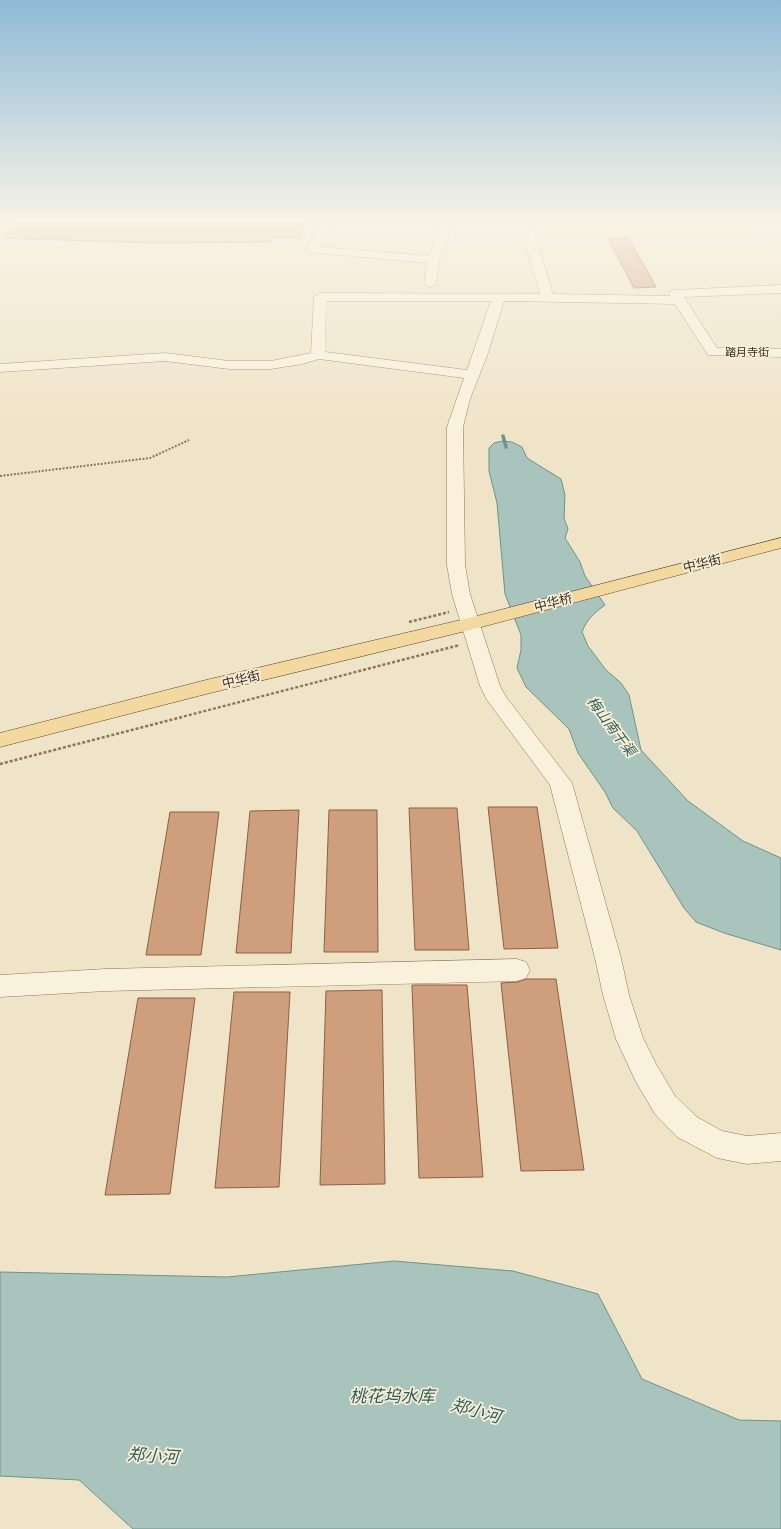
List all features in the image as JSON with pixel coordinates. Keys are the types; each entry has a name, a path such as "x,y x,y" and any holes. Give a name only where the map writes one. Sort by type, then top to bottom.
{"main road":[{"name":"中华街","path":"622,584 781,543"},
{"name":"中华桥","path":"476,622 622,584"},
{"name":"中华街","path":"0,740 206,687 476,622"}],"street":[{"path":"546,291 548,299"},
{"path":"318,355 320,297 499,297 678,300 675,294 722,291"},
{"path":"499,297 463,399 455,427 456,565 461,594 476,622 490,686 497,700 561,783 608,958 620,1009 630,1039 665,1105 687,1127 717,1144 746,1150 781,1147"},
{"name":"踏月寺街","path":"678,300 713,352 781,352"},
{"path":"0,368 165,357 229,365 271,365 302,360 318,355 472,375"},
{"path":"0,986 106,980 517,970"}],"path":[{"path":"0,476 150,458 189,440"}],"water":[{"path":"503,441 512,442 522,447 527,458 561,479 565,495 564,518 568,529 565,538 580,562 585,576 605,605 591,617 586,623 582,632 588,646 606,670 621,683 629,695 641,750 688,801 743,841 781,858 781,950 724,933 696,922 684,908 637,831 613,808 605,792 578,753 569,729 526,687 517,668 521,650 521,635 505,594 497,503 489,471 489,448 494,443"},
{"name":"桃花坞水库","path":"394,1261 513,1271 598,1294 642,1379 739,1420 781,1421 781,1529 133,1529 79,1480 0,1476 0,1272 227,1277"}],"building":[{"path":"488,807 537,807 558,948 504,949"},
{"path":"409,808 457,808 469,950 415,950"},
{"path":"299,810 291,953 236,953 250,811"},
{"path":"329,810 377,810 378,952 324,952"},
{"path":"170,812 219,812 201,955 146,955"},
{"path":"527,979 556,979 584,1170 521,1171 501,983 517,982"},
{"path":"412,985 467,985 483,1177 419,1178"},
{"path":"382,990 385,1184 320,1185 326,991"},
{"path":"234,992 290,992 279,1187 215,1188"},
{"path":"138,998 195,998 170,1194 105,1195"}],"waterway":[{"name":"梅山南干渠","path":"503,436 506,447"}],"water label":[{"name":"郑小河","path":"476,1410"},
{"name":"郑小河","path":"153,1455"}]}
